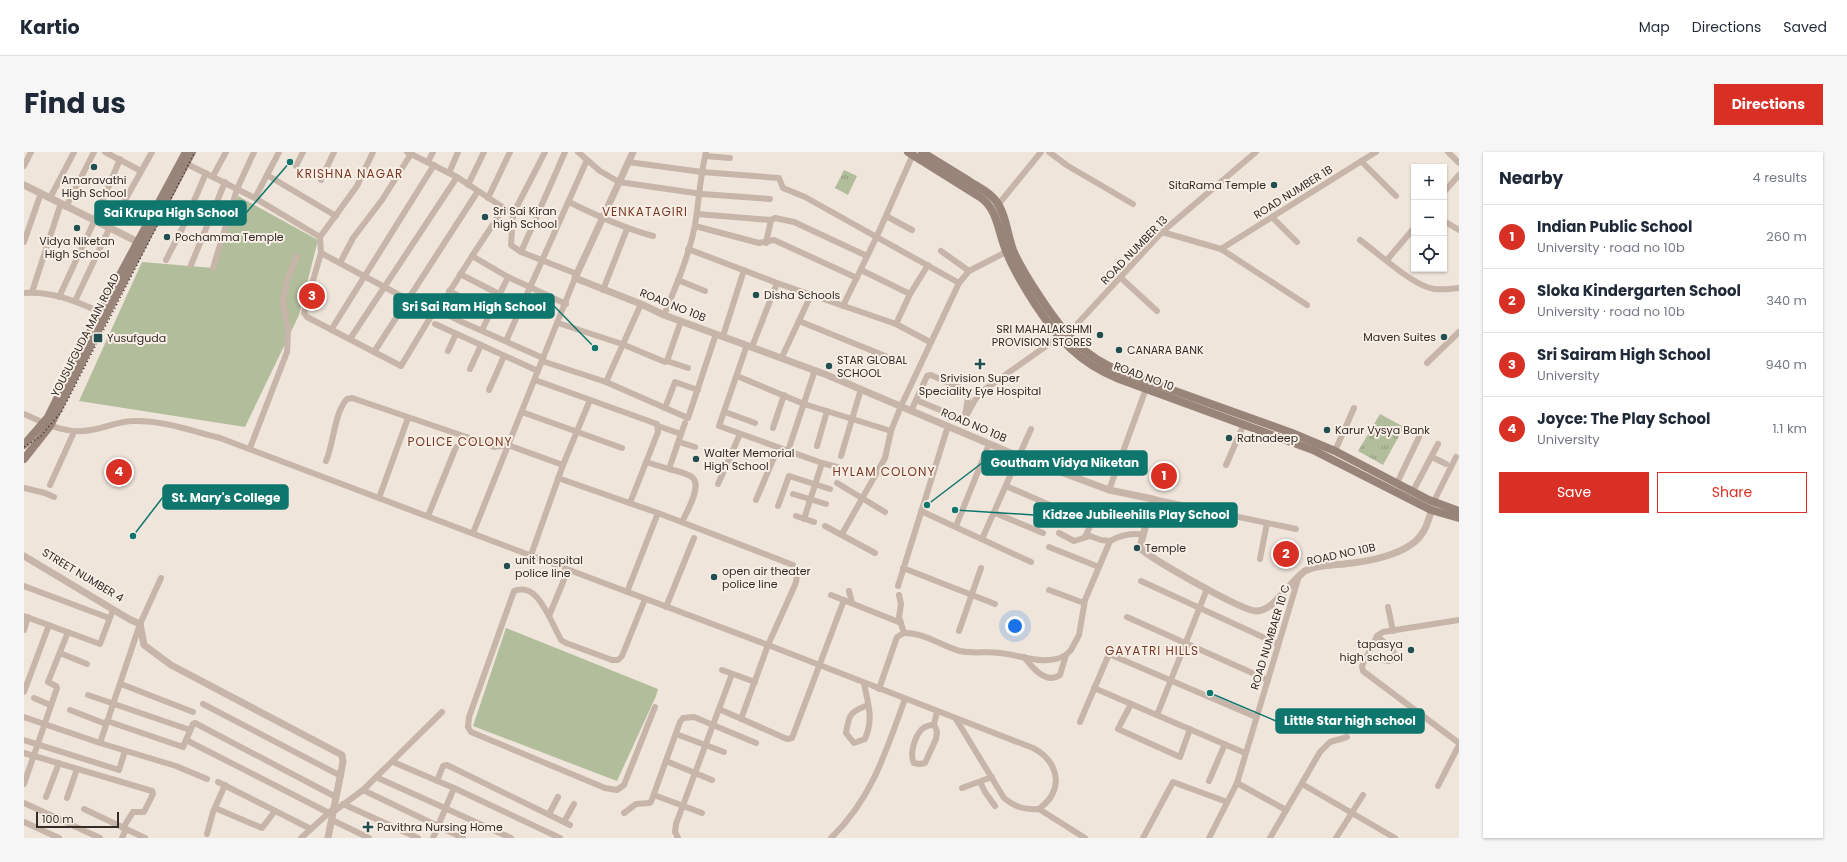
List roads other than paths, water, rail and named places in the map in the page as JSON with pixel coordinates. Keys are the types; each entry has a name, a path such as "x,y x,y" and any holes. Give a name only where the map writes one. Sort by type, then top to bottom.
{"main road":[{"name":"YOUSUFGUDA MAIN ROAD","path":"24,459 47,425 93,341 186,152"},
{"name":"YOUSUFGUDA MAIN ROAD","path":"24,445 47,425 100,312 192,152"},
{"name":"ROAD NO 10","path":"922,152 992,196 998,205 1013,250 1026,275 1063,336"},
{"name":"ROAD NO 10","path":"911,153 990,205 1006,252 1019,279 1063,336 1091,357 1106,366 1148,386 1313,450 1459,518"},
{"name":"ROAD NO 10","path":"1148,386 1292,433 1335,451 1413,491 1433,505 1459,511"}],"street":[{"path":"24,166 31,152"},
{"path":"50,198 74,152"},
{"path":"32,292 64,205 94,152"},
{"path":"105,152 141,171"},
{"path":"76,301 110,227 152,152"},
{"path":"212,176 226,152"},
{"path":"213,268 237,188 254,152"},
{"path":"255,198 279,152"},
{"path":"296,166 304,152"},
{"path":"321,180 334,152"},
{"path":"373,152 357,186 320,237 321,253 304,313 307,317 401,366 504,208"},
{"path":"331,330 431,163 433,152"},
{"path":"449,172 458,152"},
{"path":"468,185 484,152"},
{"path":"488,198 510,152"},
{"path":"545,152 513,214 511,245 522,252 576,276"},
{"path":"522,252 565,152"},
{"path":"578,152 600,171 619,182 698,193 770,198"},
{"path":"473,533 576,276 633,152"},
{"path":"998,205 1041,152"},
{"path":"1049,152 1068,166 1133,204"},
{"name":"ROAD NUMBER 13","path":"966,417 981,392 1063,336 1162,232 1256,152"},
{"name":"ROAD NUMBER 1B","path":"1221,249 1376,152"},
{"path":"1448,152 1459,163"},
{"path":"340,263 353,238 382,200 409,153 449,172 513,214"},
{"path":"843,306 878,236 911,153"},
{"path":"664,315 678,280 695,226 698,193 706,154 730,158"},
{"path":"60,297 120,159"},
{"path":"506,341 587,160"},
{"path":"1361,161 1396,196"},
{"path":"628,162 702,172 779,178 783,188 805,197 878,236 959,283"},
{"path":"186,164 237,188 320,237"},
{"path":"166,260 182,229 206,173"},
{"path":"267,175 336,216"},
{"path":"1447,189 1459,175"},
{"path":"350,339 457,177"},
{"path":"191,265 225,182"},
{"path":"24,185 141,243"},
{"path":"374,352 478,191"},
{"path":"24,242 41,193"},
{"path":"569,202 627,229 653,236"},
{"path":"696,214 771,220 778,218 794,222 867,256"},
{"path":"886,216 912,230"},
{"path":"1272,217 1297,242"},
{"path":"766,243 771,220"},
{"path":"1447,223 1459,230"},
{"path":"695,226 759,243 766,243 771,240 777,241 856,278"},
{"path":"603,290 627,229"},
{"path":"1162,232 1221,249 1307,305"},
{"path":"1387,260 1411,232"},
{"path":"1360,240 1410,278 1433,289 1459,288"},
{"path":"688,249 777,283 896,324 930,342"},
{"path":"941,252 969,271"},
{"path":"842,534 885,458 891,431 901,406 959,283 969,271 1006,252"},
{"path":"321,253 408,301 482,330 543,359 606,382 688,418 744,270"},
{"path":"250,448 287,352 288,330 283,301 287,280 297,256"},
{"path":"472,256 508,277 566,304"},
{"path":"896,324 910,294 928,265"},
{"path":"861,270 910,294"},
{"path":"460,274 499,294"},
{"name":"ROAD NO 10B","path":"576,276 603,290 641,304 664,315 815,370 1018,456 1109,490 1153,499 1141,543 1142,550 1207,589 1244,607 1256,611 1274,602 1299,576 1313,568 1374,560 1404,548 1416,541 1423,534 1433,505"},
{"path":"482,330 508,277"},
{"path":"1120,277 1157,311"},
{"path":"678,280 705,291"},
{"path":"777,283 749,346 719,426 778,448 836,467"},
{"path":"24,292 32,292 76,301 100,312"},
{"path":"449,292 491,312"},
{"path":"782,357 811,294"},
{"path":"606,382 641,304"},
{"path":"667,361 681,321"},
{"path":"799,322 890,358"},
{"path":"558,323 622,344 665,362 667,361 688,368"},
{"path":"435,324 538,371"},
{"path":"1427,363 1459,332"},
{"path":"448,352 456,334"},
{"path":"470,369 481,345"},
{"path":"489,390 504,356"},
{"path":"788,451 815,370"},
{"path":"911,410 927,376 931,375 969,392 965,411 966,417 962,419 916,400"},
{"path":"737,376 804,404 891,431"},
{"path":"535,380 654,422 658,426 681,434"},
{"path":"665,408 675,382 698,390"},
{"path":"1109,490 1148,386"},
{"path":"841,456 861,389"},
{"path":"773,428 784,395"},
{"path":"326,461 332,446 333,434 343,405 348,398 358,399 408,418 494,446 508,445 563,465"},
{"path":"531,555 558,478 590,400"},
{"path":"1335,451 1354,408"},
{"path":"818,446 827,411"},
{"path":"522,412 622,448"},
{"path":"725,412 755,423"},
{"path":"24,414 47,425 74,432 92,430 121,422 134,421 166,425 220,438 250,448 768,645 937,712 1033,748 1041,752 1049,759 1055,771 1055,786 1049,800 1039,809"},
{"path":"379,498 408,418"},
{"path":"669,469 685,422"},
{"path":"1226,466 1244,424"},
{"path":"630,503 658,432 658,426"},
{"path":"898,586 948,426"},
{"path":"982,539 995,513 1018,456 1031,429"},
{"path":"50,485 74,432"},
{"path":"1343,432 1352,432"},
{"path":"718,484 740,434"},
{"path":"1397,483 1420,434"},
{"path":"679,442 695,447"},
{"path":"956,526 989,444"},
{"path":"1413,491 1438,444"},
{"path":"428,516 456,447"},
{"path":"756,500 778,448"},
{"path":"1432,457 1446,464"},
{"path":"1433,505 1456,457"},
{"path":"646,462 693,477 696,483 695,493 682,522"},
{"path":"804,519 822,463"},
{"path":"778,506 789,476 830,489"},
{"path":"558,478 658,513 793,565 797,578 795,585 768,645 741,719"},
{"path":"837,483 885,512"},
{"path":"1006,486 1059,509"},
{"path":"24,488 46,493 54,497"},
{"path":"794,494 826,504"},
{"path":"1153,499 1296,529"},
{"path":"921,511 956,526 1030,562"},
{"path":"627,592 658,513"},
{"path":"995,513 1043,533"},
{"path":"796,516 814,522"},
{"path":"1085,537 1094,518"},
{"path":"1260,559 1267,523"},
{"path":"825,526 875,552"},
{"path":"1059,533 1074,541 1090,536 1101,540 1110,541 1130,534 1144,535"},
{"path":"666,607 694,538"},
{"path":"878,689 897,637 904,633 914,634 965,652 999,652 1047,661 1059,659 1066,655 1071,650 1079,635 1084,603 1110,541"},
{"path":"1049,547 1099,567"},
{"name":"STREET NUMBER 4","path":"24,552 134,620"},
{"name":"STREET NUMBER 4","path":"24,556 113,610 134,620"},
{"path":"903,568 995,604"},
{"path":"959,631 980,568"},
{"path":"548,616 568,570"},
{"name":"ROAD NUMBAER 10 C","path":"1209,838 1237,783 1245,752 1299,576"},
{"path":"100,743 121,684 134,620 161,578"},
{"path":"1141,581 1278,644"},
{"path":"24,586 109,618"},
{"path":"1157,715 1207,589"},
{"path":"645,599 622,656 618,660 612,660 563,641 540,600 534,595 523,590 514,591 469,717 468,727 471,732 605,788 617,790 624,785 654,707"},
{"path":"1049,590 1084,603"},
{"path":"849,591 852,603"},
{"path":"831,595 901,624"},
{"path":"899,595 901,604 899,617 904,633"},
{"path":"719,709 787,739 791,739 844,600"},
{"path":"1388,607 1392,631"},
{"path":"24,630 26,617 100,644 113,610"},
{"path":"1126,617 1268,680"},
{"path":"134,620 144,645 171,665 342,755 343,762 341,776 332,811 332,820 328,838"},
{"path":"1438,786 1459,744 1363,671 1362,666 1377,636 1383,632 1459,620"},
{"path":"24,692 49,625"},
{"path":"24,781 57,687 48,682 68,632"},
{"path":"1366,657 1389,661 1394,659 1396,655 1393,650 1377,636"},
{"path":"60,653 87,664"},
{"path":"1080,722 1109,654 1256,717"},
{"path":"1024,657 1034,670 1048,678 1053,679 1060,675 1066,655"},
{"path":"722,670 755,682"},
{"path":"678,838 675,829 732,674"},
{"path":"864,683 868,705 870,717 869,728 865,739 854,743 846,733 849,720 853,711 868,705"},
{"path":"121,684 193,712"},
{"path":"1094,688 1245,752"},
{"path":"88,695 190,730"},
{"path":"34,698 50,705"},
{"path":"831,838 852,815 870,788 882,762 904,699"},
{"path":"202,704 341,776"},
{"path":"1130,704 1118,729 1180,757 1190,729"},
{"path":"70,710 183,747 193,724 196,723 336,797"},
{"path":"301,838 332,811 363,790 442,712"},
{"path":"934,724 923,728 918,734 913,751 914,763 925,763 932,751 937,736 934,724 937,712"},
{"path":"24,717 100,743 176,766 207,779"},
{"path":"624,813 636,804 649,803 654,795 681,720 686,717 694,717 713,724 756,743"},
{"path":"956,719 1004,798 1010,803 1024,809 1039,809 1085,838"},
{"path":"676,734 724,752"},
{"path":"1270,838 1320,752 1335,740 1347,737"},
{"path":"24,740 119,770 125,751"},
{"path":"186,740 332,811"},
{"path":"1209,781 1225,744"},
{"path":"24,753 152,791 153,794 144,812 133,812 122,838"},
{"path":"666,761 712,780"},
{"path":"393,762 454,788 560,838"},
{"path":"46,797 59,763"},
{"path":"437,781 443,766 447,765 549,814 570,826"},
{"path":"67,798 77,769"},
{"path":"376,777 511,838"},
{"path":"962,788 992,777"},
{"path":"218,782 311,829"},
{"path":"980,782 995,806"},
{"path":"1142,838 1173,782 1227,802"},
{"path":"1237,783 1286,810"},
{"path":"1302,784 1351,814 1395,838"},
{"path":"207,834 224,785"},
{"path":"433,838 454,788"},
{"path":"363,790 463,838"},
{"path":"654,795 702,813"},
{"path":"1336,838 1363,795"},
{"path":"549,814 558,797"},
{"path":"24,803 100,838"},
{"path":"343,804 418,838"},
{"path":"564,822 574,804"},
{"path":"215,808 262,828 275,811"},
{"path":"84,809 145,838"},
{"path":"332,820 369,838"},
{"path":"24,822 59,838"}],"railway":[{"path":"24,447 41,436 62,411 195,152"}],"place":[{"name":"Sai Krupa High School","path":"290,162"},
{"name":"Amaravathi High School","path":"94,167"},
{"name":"SitaRama Temple","path":"1274,185"},
{"name":"Sri Sai Kiran high School","path":"485,217"},
{"name":"Vidya Niketan High School","path":"77,228"},
{"name":"Pochamma Temple","path":"167,237"},
{"name":"Disha Schools","path":"756,295"},
{"name":"Sri Sairam High School","path":"312,296"},
{"name":"SRI MAHALAKSHMI PROVISION STORES","path":"1100,335"},
{"name":"Maven Suites","path":"1444,337"},
{"name":"Yusufguda","path":"98,338"},
{"name":"Sri Sai Ram High School","path":"595,348"},
{"name":"CANARA BANK","path":"1119,350"},
{"name":"Srivision Super Speciality Eye Hospital","path":"980,364"},
{"name":"STAR GLOBAL SCHOOL","path":"829,366"},
{"name":"Karur Vysya Bank","path":"1327,430"},
{"name":"Ratnadeep","path":"1229,438"},
{"name":"Walter Memorial High School","path":"696,459"},
{"name":"Joyce: The Play School","path":"119,472"},
{"name":"Indian Public School","path":"1164,476"},
{"name":"Goutham Vidya Niketan","path":"927,505"},
{"name":"Kidzee Jubileehills Play School","path":"955,510"},
{"name":"St. Mary's College","path":"133,536"},
{"name":"Temple","path":"1137,548"},
{"name":"Sloka Kindergarten School","path":"1286,554"},
{"name":"unit hospital police line","path":"507,566"},
{"name":"open air theater police line","path":"714,577"},
{"name":"tapasya high school","path":"1411,650"},
{"name":"Little Star high school","path":"1210,693"},
{"name":"Pavithra Nursing Home","path":"368,827"}],"district":[{"name":"KRISHNA NAGAR","path":"350,174"},
{"name":"VENKATAGIRI","path":"645,212"},
{"name":"POLICE COLONY","path":"460,442"},
{"name":"HYLAM COLONY","path":"884,472"},
{"name":"GAYATRI HILLS","path":"1152,651"}]}
